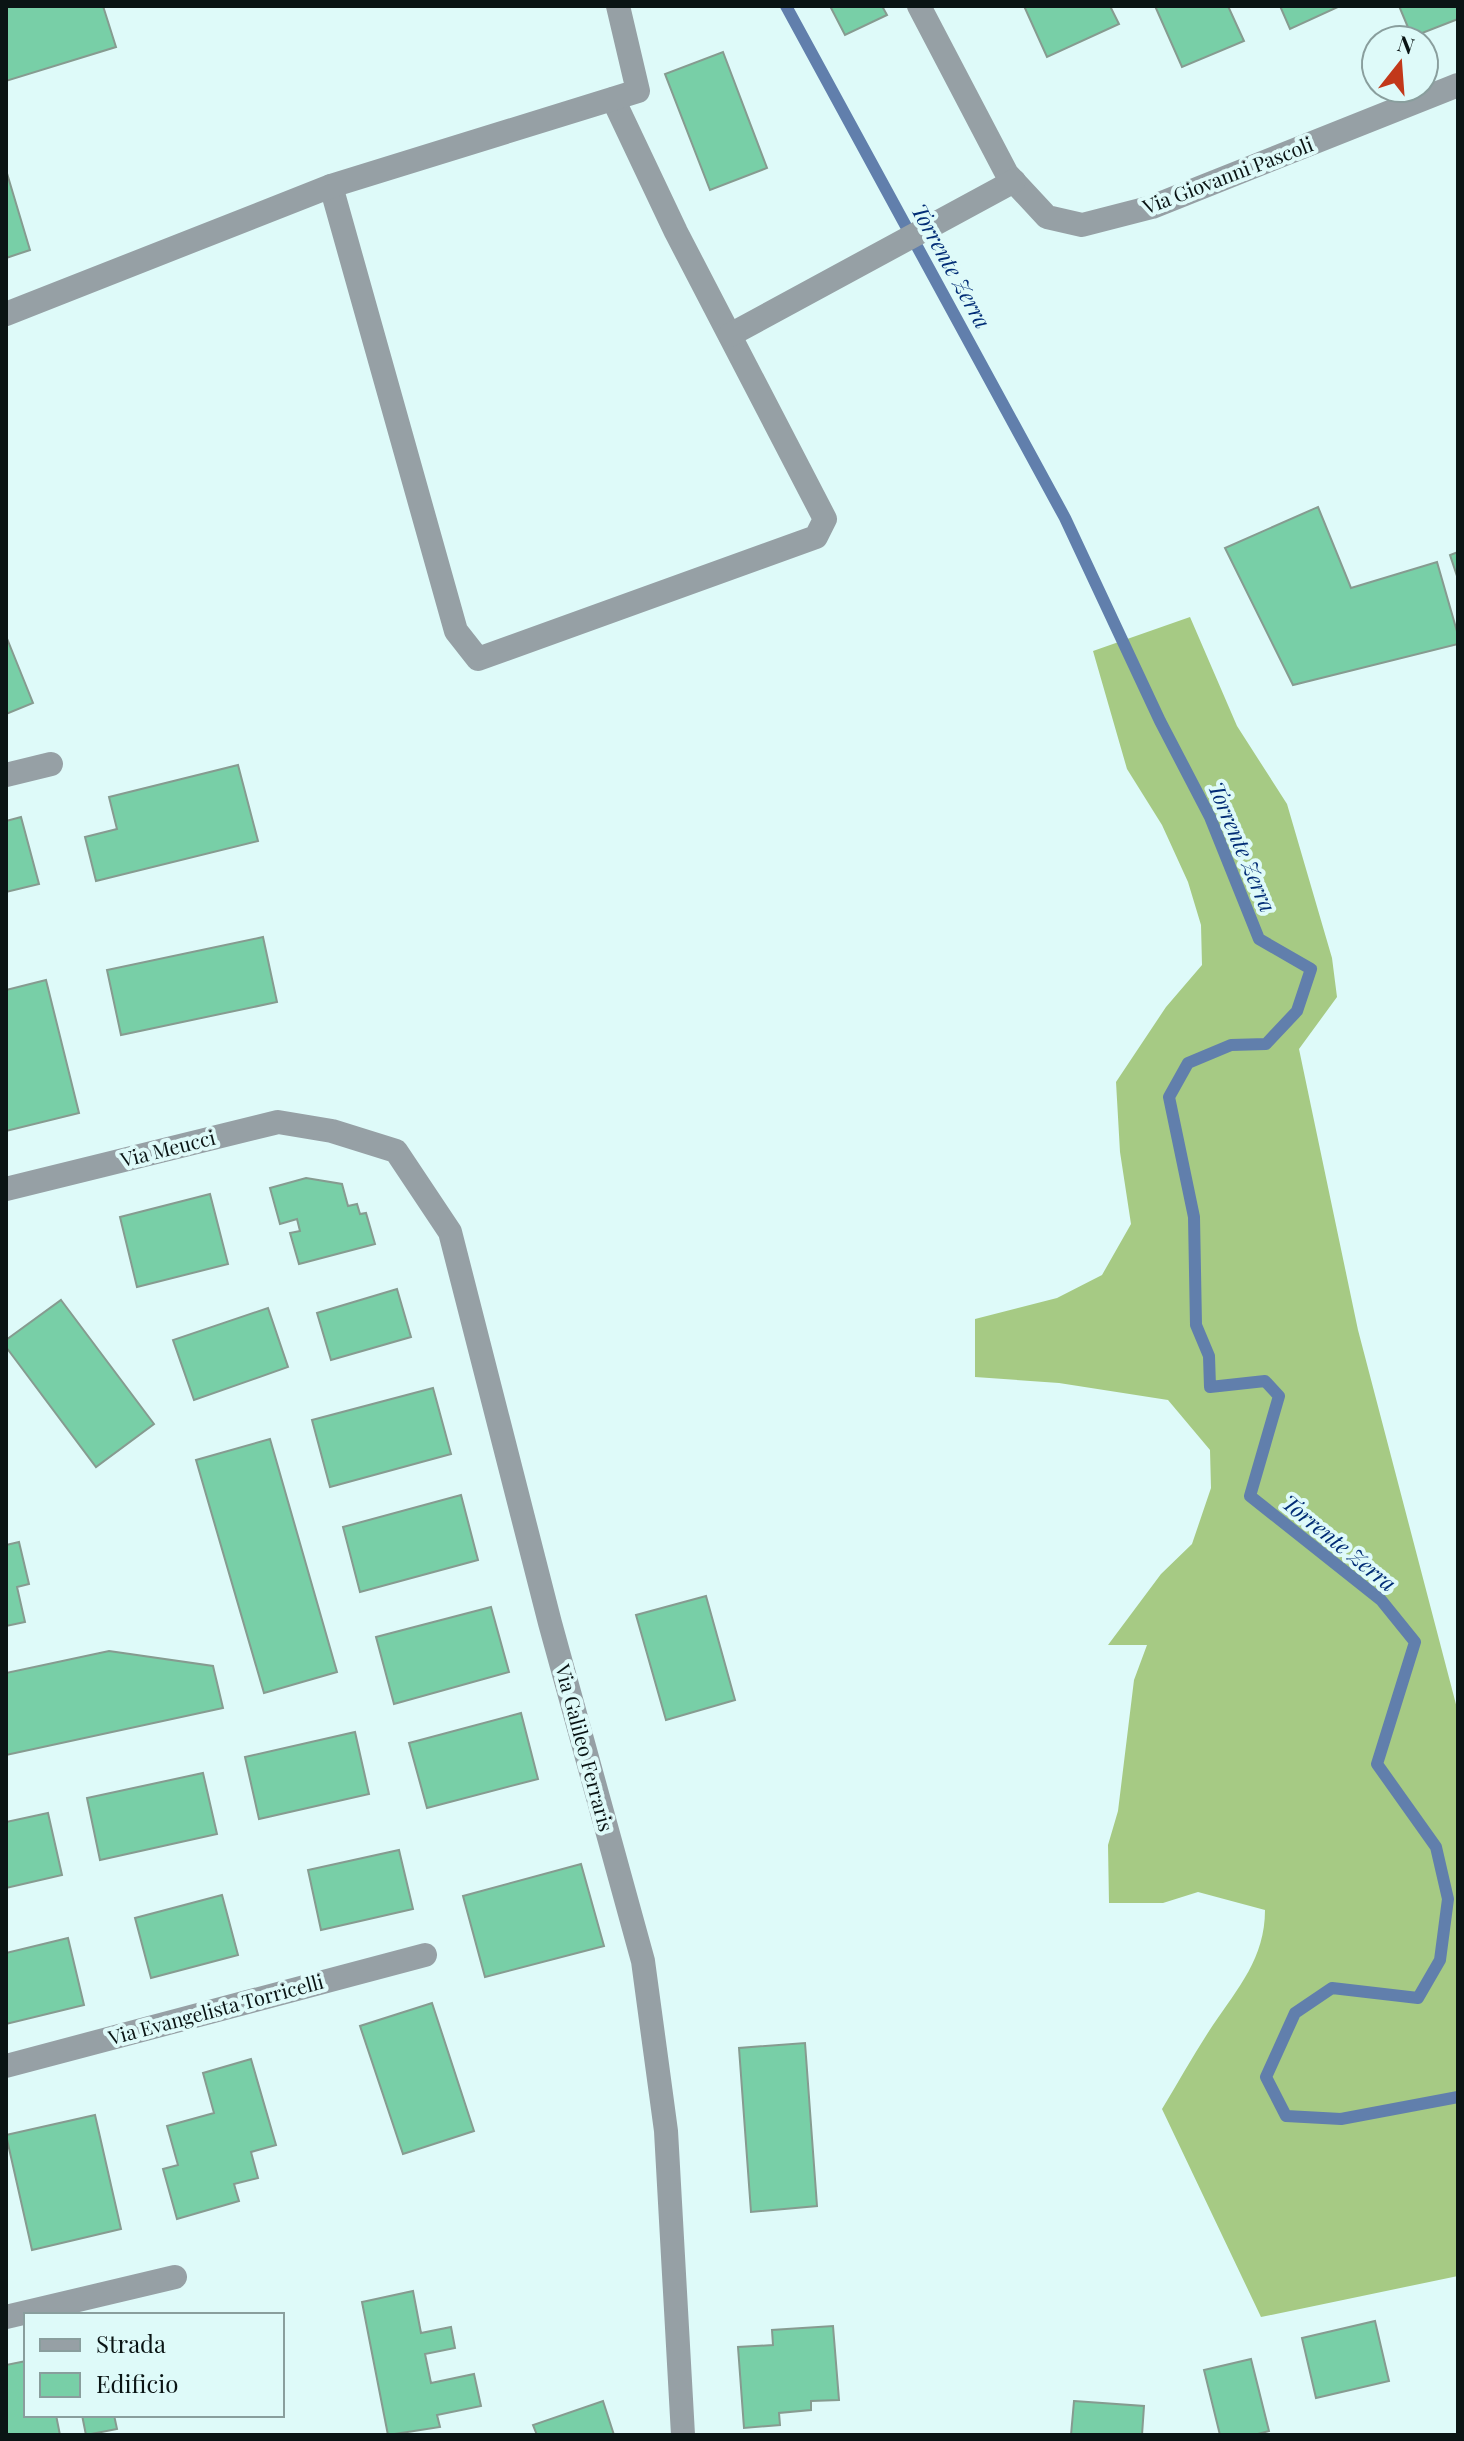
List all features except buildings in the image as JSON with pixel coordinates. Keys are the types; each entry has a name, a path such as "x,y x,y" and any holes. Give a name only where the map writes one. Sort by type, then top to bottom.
{"street":[{"path":"6,314 331,186 638,91 618,6"},
{"name":"Via Giovanni Pascoli","path":"919,6 1007,174 1047,217 1082,225 1152,207 1458,85"},
{"path":"331,186 456,631 478,659 816,537 825,519 676,232 613,99"},
{"path":"730,335 1014,181"},
{"path":"6,775 51,764"},
{"name":"Via Meucci","path":"6,1189 278,1122 332,1131"},
{"name":"Via Galileo Ferraris","path":"332,1131 396,1151 450,1232 550,1623 643,1961 666,2131 683,2435"},
{"name":"Via Evangelista Torricelli","path":"6,2066 425,1955"},
{"path":"6,2317 175,2277"}],"green space":[{"path":"1190,617 1237,726 1287,804 1332,958 1337,997 1299,1049 1358,1330 1458,1712 1458,2276 1261,2317 1162,2109 1248,1972 1260,1943 1265,1910 1198,1892 1163,1903 1109,1903 1108,1845 1118,1811 1134,1680 1147,1645 1108,1645 1161,1574 1192,1544 1211,1488 1210,1450 1168,1400 1059,1383 975,1377 975,1319 1057,1298 1102,1275 1131,1224 1120,1152 1116,1082 1166,1007 1202,965 1201,925 1188,882 1162,825 1127,769 1093,651"}],"waterway":[{"name":"Torrente Zerra","path":"786,6 1065,518 1160,721 1210,817 1259,939 1311,969 1297,1011 1266,1044 1231,1045 1188,1063 1169,1097 1194,1217 1196,1325 1209,1356 1210,1387 1265,1381 1279,1396 1250,1496 1381,1600 1415,1642 1377,1764 1436,1847 1448,1899 1440,1960 1418,1998 1332,1988 1295,2013 1266,2077 1286,2116 1341,2119 1458,2097"}]}
